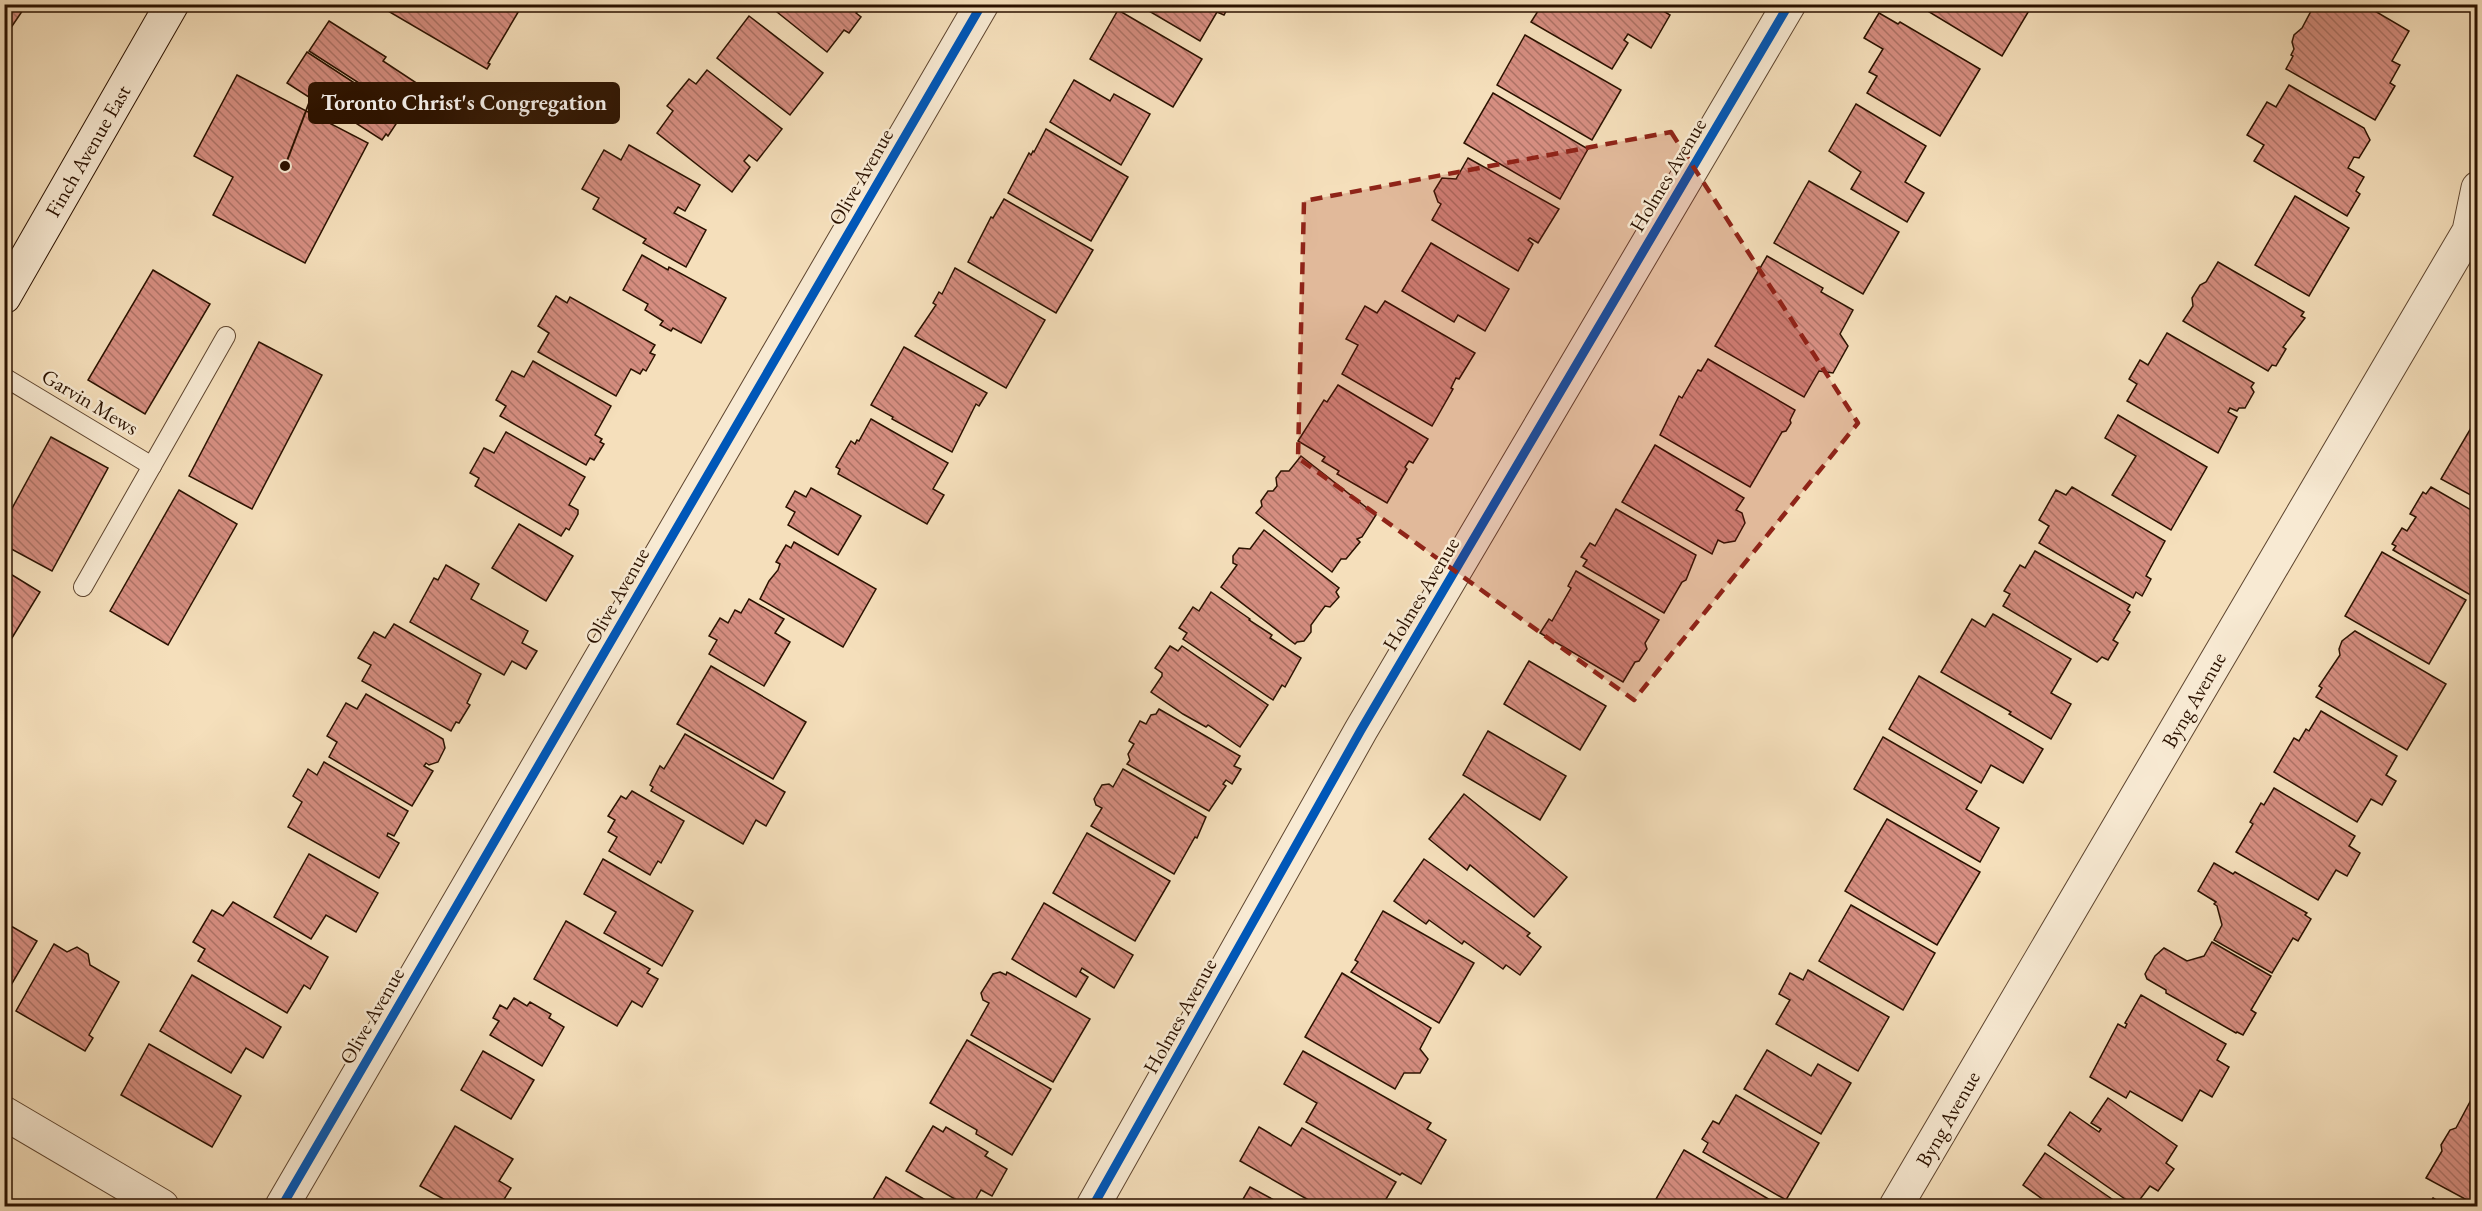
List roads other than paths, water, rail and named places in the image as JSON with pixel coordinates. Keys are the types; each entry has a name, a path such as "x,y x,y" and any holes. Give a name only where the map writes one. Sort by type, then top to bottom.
{"street":[{"name":"Finch Avenue East","path":"4,297 172,4"},
{"name":"Olive Avenue","path":"282,1206 982,4"},
{"name":"Holmes Avenue","path":"1093,1206 1361,730 1790,4"},
{"name":"Byng Avenue","path":"1896,1206 2469,231 2478,188"},
{"path":"4,1113 162,1206"}],"lane":[{"name":"Garvin Mews","path":"83,586 226,336"},
{"name":"Garvin Mews","path":"4,377 152,466"}],"place":[{"name":"Toronto Christ's Congregation","path":"285,166"}]}
